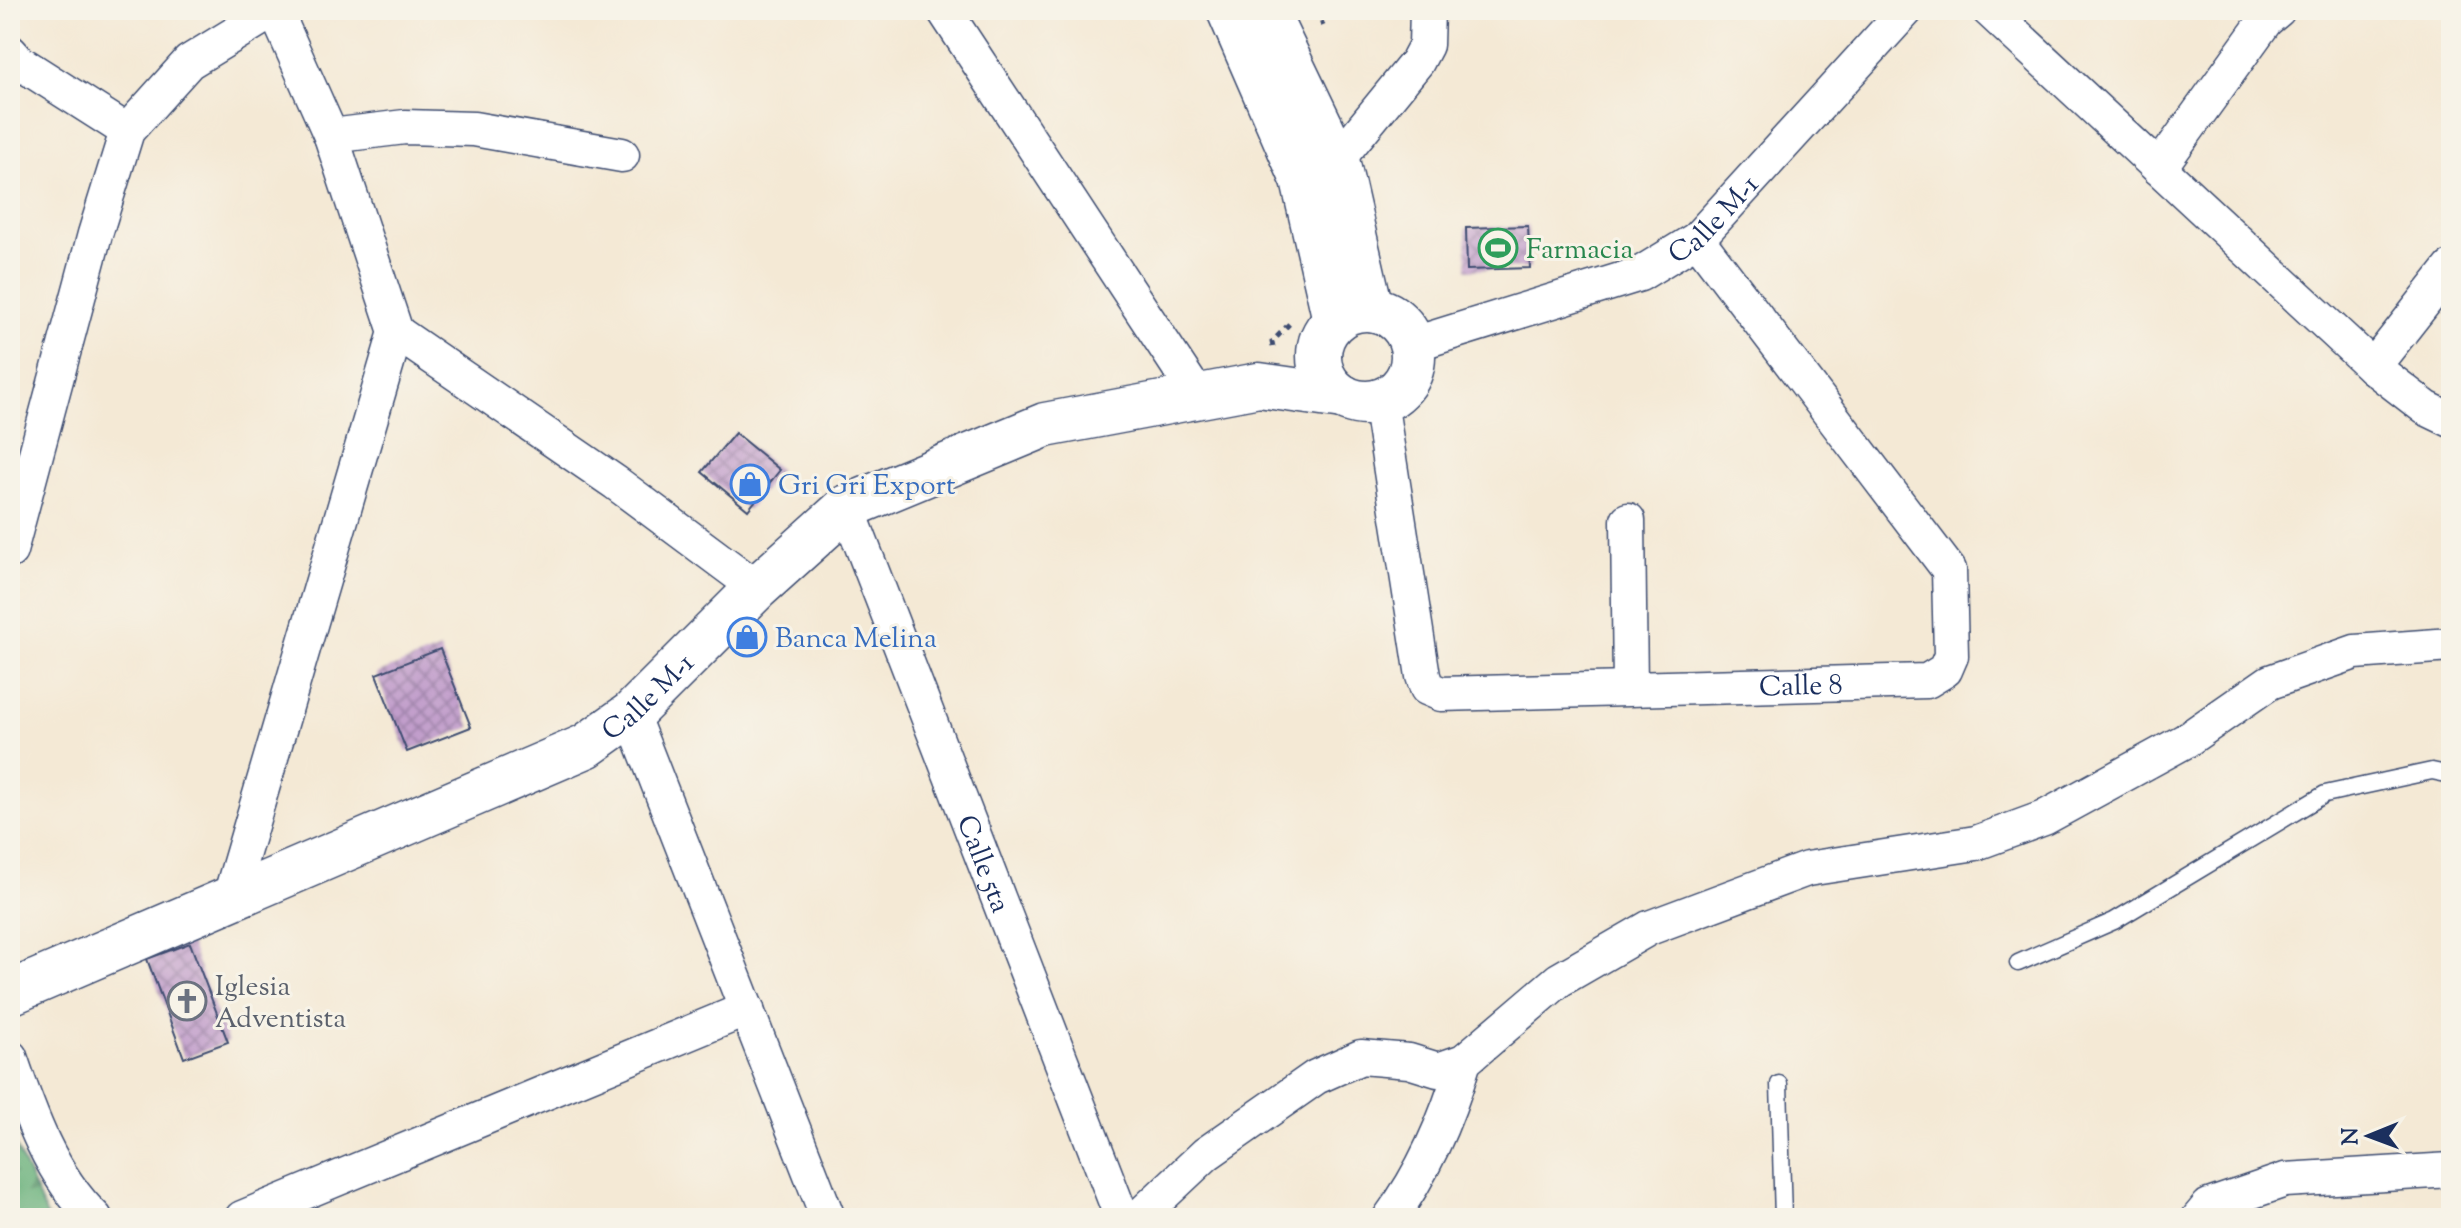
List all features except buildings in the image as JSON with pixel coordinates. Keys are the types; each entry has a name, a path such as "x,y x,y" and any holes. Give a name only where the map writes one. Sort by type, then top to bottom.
{"street":[{"path":"10,551 95,234 127,131 189,62 274,10 331,136 396,332 230,897"},
{"path":"944,10 1198,396"},
{"path":"1229,10 1303,180 1333,318"},
{"path":"1265,10 1337,160 1333,318 1323,338 1320,365 1332,388 1361,399 1390,396 1406,379 1413,356 1408,335 1383,312 1333,318"},
{"path":"1337,160 1417,62 1426,45 1427,10"},
{"name":"Calle M-1","path":"1411,345 1640,274 1697,239 1906,10"},
{"path":"1989,10 2373,367 2426,408 2451,420"},
{"path":"2159,168 2266,20 2278,10"},
{"path":"10,52 19,62 127,131"},
{"path":"331,136 405,127 474,129 622,155"},
{"name":"Calle 8","path":"1361,399 1427,688 1441,694 1927,681 1945,670 1951,656 1949,570 1697,239"},
{"path":"2373,367 2451,268"},
{"name":"Calle M-1","path":"10,993 586,746 631,714 757,588 847,507 1045,425 1198,396 1269,377 1333,318"},
{"path":"396,332 616,483 757,588"},
{"name":"Calle M-1","path":"1269,377 1361,399"},
{"name":"Calle 5ta","path":"847,507 1122,1218"},
{"path":"1628,520 1630,688"},
{"path":"1138,1218 1206,1154 1316,1077 1361,1057 1409,1061 1438,1070 1464,1061 1559,980 1649,928 1807,869 1976,843 2044,818 2185,741 2270,682 2355,652 2451,645"},
{"path":"631,714 828,1218"},
{"path":"242,1218 747,1009"},
{"path":"10,1057 29,1114 75,1199 95,1218"},
{"path":"1390,1218 1413,1188 1453,1098 1464,1061"},
{"path":"2199,1218 2209,1206 2285,1180 2451,1170"}],"lane":[{"path":"2018,963 2114,921 2325,794 2432,771 2451,775"},
{"path":"1779,1084 1783,1218"}],"path":[{"path":"1269,377 1272,342 1333,318"}],"green space":[{"path":"10,1133 48,1218 10,1218"}],"place":[{"name":"Farmacia","path":"1498,248"},
{"name":"Gri Gri Export","path":"750,484"},
{"name":"Banca Melina","path":"747,637"},
{"name":"Iglesia Adventista","path":"187,1001"}]}
